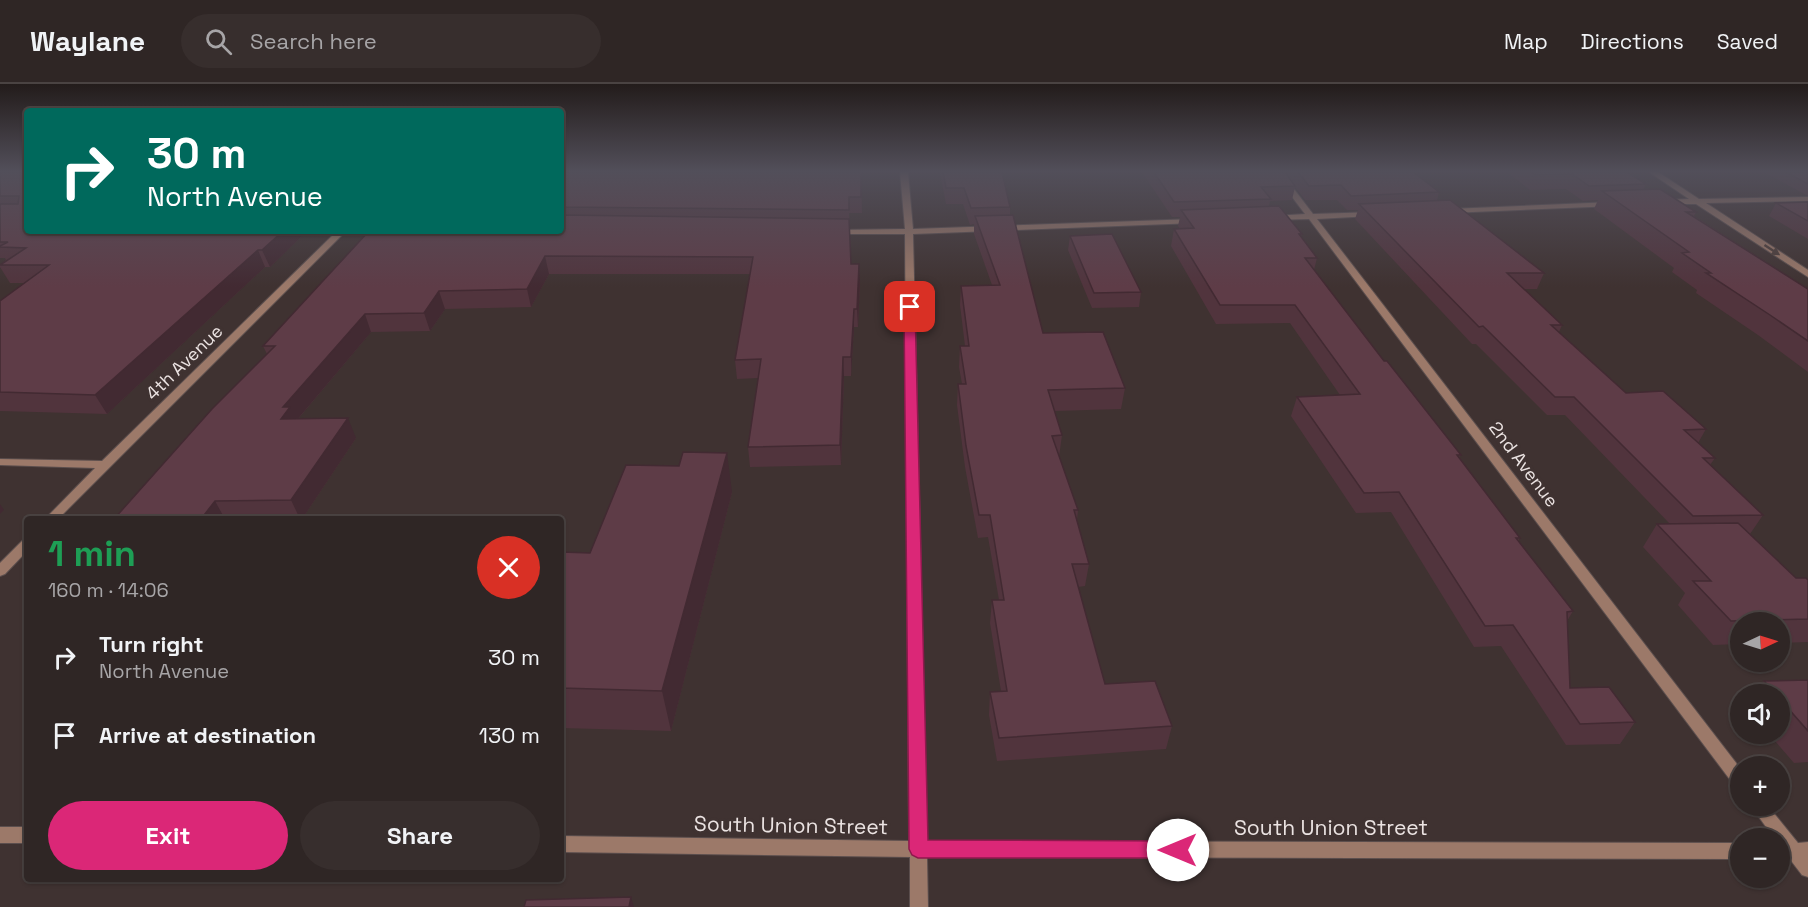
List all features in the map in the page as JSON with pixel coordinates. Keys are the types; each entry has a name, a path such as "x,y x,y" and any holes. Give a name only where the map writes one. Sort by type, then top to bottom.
{"street":[{"path":"907,210 920,907"},
{"name":"2nd Avenue","path":"1306,210 1730,767"},
{"path":"1442,211 1456,210"},
{"path":"1710,210 1808,274"},
{"path":"1262,218 1384,214"},
{"path":"820,232 909,232 1203,221"},
{"name":"4th Avenue","path":"54,516 339,234"},
{"path":"0,462 104,465"},
{"path":"0,571 24,546"},
{"path":"1767,816 1808,869"},
{"path":"0,835 24,835"},
{"name":"South Union Street","path":"564,844 918,849 1730,850"}],"building":[{"path":"0,210 24,210 24,234 280,234 262,250 258,250 95,395 0,392 0,301 49,265 0,265 26,248 0,247 8,242 0,242"},
{"path":"1181,210 1283,210 1302,234 1299,234 1317,258 1305,258 1384,361 1387,361 1461,455 1457,455 1520,538 1516,538 1573,611 1567,612 1570,688 1609,687 1635,722 1580,724 1513,625 1485,626 1399,492 1364,493 1297,397 1360,394 1295,305 1220,305 1174,229 1194,228"},
{"path":"1365,210 1463,210 1544,273 1507,273 1562,325 1551,325 1626,393 1663,391 1706,429 1684,430 1715,458 1703,458 1763,515 1693,516 1574,397 1555,397 1483,326 1479,327"},
{"path":"1630,210 1694,210 1696,212 1686,212 1808,289 1808,341 1706,273 1711,273 1682,253 1689,252"},
{"path":"1789,210 1808,210 1808,221"},
{"path":"564,215 849,219 851,264 859,264 857,309 854,309 851,357 843,357 840,445 748,447 761,359 735,360 753,257 545,256 527,289 439,291 424,313 365,314 283,407 290,407 281,419 348,418 291,500 215,501 203,516 117,516 212,409 275,346 263,346 366,234 564,234"},
{"path":"1013,215 1043,333 1103,332 1125,388 1048,390 1062,435 1052,436 1078,510 1074,510 1089,564 1072,564 1105,684 1155,681 1172,726 999,738 990,692 1007,691 992,600 1004,600 990,515 979,515 966,446 958,384 966,384 960,346 969,346 961,286 1000,285 975,216"},
{"path":"1112,234 1141,292 1094,293 1070,236"},
{"path":"683,452 727,453 662,691 564,688 564,552 590,553 626,465 679,466"},
{"path":"1738,523 1796,578 1808,580 1808,619 1790,619 1790,612 1730,612 1730,620 1693,581 1711,581 1657,524"},
{"path":"1808,680 1808,731 1790,711 1790,684 1767,684 1764,681"},
{"path":"631,897 629,907 524,907 526,900"}],"route":[{"path":"910,307 918,849 1178,850"}]}
